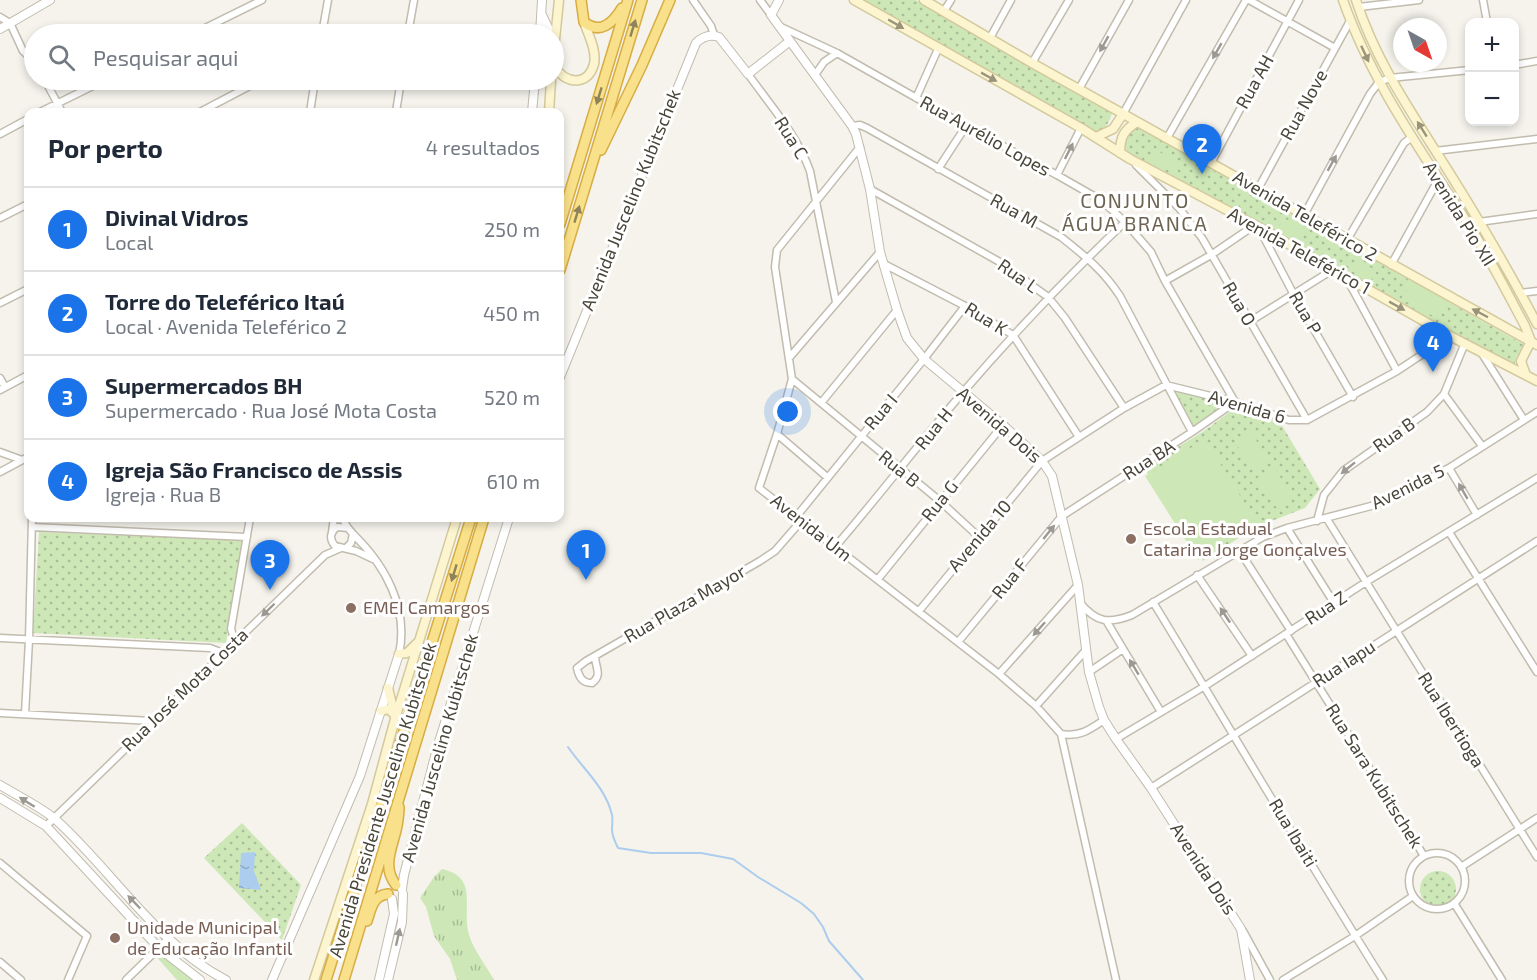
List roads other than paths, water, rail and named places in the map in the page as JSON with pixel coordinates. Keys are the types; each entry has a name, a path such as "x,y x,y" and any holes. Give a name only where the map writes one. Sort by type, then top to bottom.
{"highway":[{"path":"581,0 584,22 593,28 606,26 616,17 627,0"},
{"path":"564,211 627,0"},
{"path":"564,257 642,0"},
{"path":"589,174 642,65 670,0"},
{"name":"Avenida Presidente Juscelino Kubitschek","path":"326,980 470,522"},
{"name":"Avenida Presidente Juscelino Kubitschek","path":"344,980 483,522"},
{"path":"400,889 390,872 388,860 397,826 402,784"},
{"path":"354,947 375,900 381,895 391,896"}],"main road":[{"path":"556,24 559,0"},
{"name":"Avenida Teleférico 1","path":"854,0 1082,128 1130,159 1257,226 1450,336 1526,375"},
{"name":"Avenida Teleférico 2","path":"924,0 1391,265 1534,343"},
{"name":"Avenida Pio XII","path":"1343,0 1350,21 1379,82 1438,180 1473,231 1534,343"},
{"name":"Avenida Pio XII","path":"1357,4 1390,78 1479,222 1537,324"},
{"path":"564,78 569,81 584,77 591,71 594,58 584,22"},
{"path":"549,108 550,90"},
{"path":"1096,137 1113,129 1124,114"},
{"path":"1120,153 1120,141 1125,129 1137,122"},
{"path":"1509,329 1517,325 1521,318"},
{"path":"1534,343 1521,361 1526,375 1537,381"},
{"name":"Avenida Presidente Juscelino Kubitschek","path":"314,980 372,804 395,717 456,522"},
{"path":"399,654 410,651 420,638"},
{"path":"388,688 395,717"},
{"path":"381,711 388,709 395,717"}],"street":[{"path":"0,29 50,0"},
{"path":"214,24 262,0"},
{"path":"324,24 328,0"},
{"path":"410,24 414,0"},
{"path":"541,24 542,0"},
{"name":"Rua C","path":"693,0 711,26 714,35 723,41 800,148 810,171 836,302"},
{"name":"Avenida Dois","path":"760,0 852,126 860,147 870,189 880,252 908,338 924,359 1003,425 1042,461 1052,476 1078,585 1089,672 1104,720 1151,788 1241,929"},
{"path":"771,15 779,0"},
{"path":"944,11 951,0"},
{"path":"990,38 1011,0"},
{"path":"1032,63 1069,0"},
{"path":"1079,89 1129,0"},
{"path":"1124,114 1186,0"},
{"path":"1167,138 1247,0 1335,48"},
{"name":"Rua AH","path":"1211,163 1299,0"},
{"path":"1357,4 1419,0"},
{"path":"1483,0 1486,18"},
{"path":"542,14 546,24"},
{"path":"0,17 10,23 24,52"},
{"name":"Rua Nove","path":"1258,189 1350,21"},
{"name":"Rua Aurélio Lopes","path":"780,27 837,53 1099,199 1125,222 1151,252 1165,281 1235,402"},
{"name":"Avenida Juscelino Kubitschek","path":"564,367 692,52 701,38 714,35"},
{"path":"748,74 790,41"},
{"path":"916,98 938,49"},
{"path":"815,75 824,62 837,53"},
{"path":"1519,64 1537,62"},
{"path":"1304,215 1370,94 1379,82 1390,78 1465,70"},
{"path":"50,90 60,108"},
{"path":"48,108 85,90"},
{"path":"208,108 242,90"},
{"path":"311,108 313,90"},
{"path":"397,108 399,90"},
{"path":"532,108 534,90"},
{"path":"0,134 24,121"},
{"name":"Rua M","path":"852,126 867,128 1061,237 1088,257 1106,275 1120,296 1192,432"},
{"path":"938,169 966,126"},
{"path":"1057,175 1082,128"},
{"path":"1347,240 1404,143 1412,137"},
{"path":"1435,151 1537,139"},
{"name":"Avenida Um","path":"860,147 777,250 775,267 792,379 759,488 999,674 1036,706 1061,734"},
{"name":"Rua O","path":"1130,159 1191,222 1307,420"},
{"path":"1165,177 1163,188 1166,194"},
{"path":"1391,265 1438,180"},
{"name":"Rua L","path":"870,189 998,261 1048,297 1065,318 1124,408"},
{"path":"0,218 24,206"},
{"path":"1479,222 1537,214"},
{"name":"Rua H","path":"835,547 1013,335 1048,297 1125,222"},
{"path":"1165,281 1257,226"},
{"name":"Rua P","path":"1257,226 1353,397"},
{"path":"789,358 880,252"},
{"name":"Rua K","path":"884,264 965,306 1013,335 1079,436"},
{"path":"1249,322 1334,270"},
{"path":"1346,277 1397,371"},
{"path":"1358,299 1360,292 1367,289"},
{"path":"0,303 24,291"},
{"path":"1520,293 1537,291"},
{"name":"Rua I","path":"799,519 827,477 965,306"},
{"path":"821,403 897,310"},
{"name":"Avenida 6","path":"1166,386 1235,402 1289,420 1307,420 1353,397 1450,336"},
{"name":"Rua B","path":"1317,521 1324,495 1343,471 1427,412 1444,394 1465,344"},
{"path":"1480,351 1524,420"},
{"path":"0,378 2,389 24,377"},
{"name":"Rua B","path":"792,379 940,501 979,537"},
{"path":"1042,461 1124,408 1166,386"},
{"path":"1444,394 1482,446"},
{"name":"Rua BA","path":"1062,516 1235,402"},
{"name":"Avenida 5","path":"1107,622 1132,615 1263,537 1287,528 1327,519 1385,501 1449,468 1537,412"},
{"name":"Rua G","path":"878,579 1003,425"},
{"path":"777,434 827,477"},
{"path":"0,452 24,458"},
{"path":"0,472 24,459"},
{"name":"Avenida 10","path":"919,611 1042,461"},
{"path":"1449,468 1477,515"},
{"name":"Rua Z","path":"1116,739 1205,686 1366,582 1537,478"},
{"name":"Rua F","path":"958,642 1062,516"},
{"name":"Rua Plaza Mayor","path":"595,656 598,675 591,683 583,681 579,677 577,668 595,656 775,551 799,519"},
{"name":"Rua Ibertioga","path":"1327,519 1537,857"},
{"path":"25,714 32,522"},
{"path":"235,642 231,629 249,522"},
{"name":"Rua José Mota Costa","path":"325,555 332,536 334,522"},
{"path":"272,980 360,776 402,640 401,616 394,592 376,560 344,522"},
{"name":"Avenida Juscelino Kubitschek","path":"391,896 390,888 400,889 438,746 508,522"},
{"path":"348,528 340,526 332,536 335,546 376,560"},
{"path":"32,527 247,537"},
{"path":"1287,528 1334,603"},
{"path":"1449,532 1537,672"},
{"path":"344,548 351,543 353,534"},
{"name":"Rua Iapu","path":"1151,788 1537,542"},
{"name":"Rua José Mota Costa","path":"45,826 325,555 344,548"},
{"name":"Rua Sara Kubitschek","path":"1239,550 1316,682 1424,856"},
{"path":"1197,575 1252,656"},
{"path":"999,674 1078,585"},
{"name":"Rua Ibaiti","path":"1154,602 1383,980"},
{"path":"1080,603 1095,617 1107,622 1161,712"},
{"path":"0,638 210,648 223,653"},
{"path":"1089,672 1123,649"},
{"path":"1036,706 1086,650"},
{"path":"0,713 152,721"},
{"path":"1104,720 1078,735 1061,734 1116,980"},
{"path":"0,785 54,818 169,938 206,968 226,980"},
{"path":"0,798 45,826 159,948 200,980"},
{"path":"1461,867 1537,818"},
{"path":"1432,854 1449,856 1461,867 1465,882 1463,890 1454,903 1437,909 1420,903 1413,896 1409,879 1416,862 1424,856 1432,854"},
{"path":"0,863 87,936 68,980"},
{"path":"391,896 399,899 400,889"},
{"path":"388,980 402,922 400,889"},
{"path":"379,980 394,914 391,896"},
{"path":"1283,980 1355,936 1413,896"},
{"path":"1454,903 1502,980"},
{"path":"1241,929 1250,980"},
{"path":"1241,929 1270,980"},
{"path":"126,980 169,938"},
{"path":"0,962 21,980"}],"water":[{"path":"255,852 254,871 261,890 239,888 241,853"}],"waterway":[{"path":"568,747 605,796 612,815 613,834 618,848 651,853 701,853 733,859 814,914 829,941 863,980"}],"place":[{"name":"Torre do Teleférico Itaú","path":"1202,174"},
{"name":"Igreja São Francisco de Assis","path":"1433,372"},
{"name":"Escola Estadual Catarina Jorge Gonçalves","path":"1131,539"},
{"name":"Divinal Vidros","path":"586,580"},
{"name":"Supermercados BH","path":"270,590"},
{"name":"EMEI Camargos","path":"351,608"},
{"name":"Unidade Municipal de Educação Infantil","path":"115,938"}],"district":[{"name":"CONJUNTO ÁGUA BRANCA","path":"1135,212"}]}
